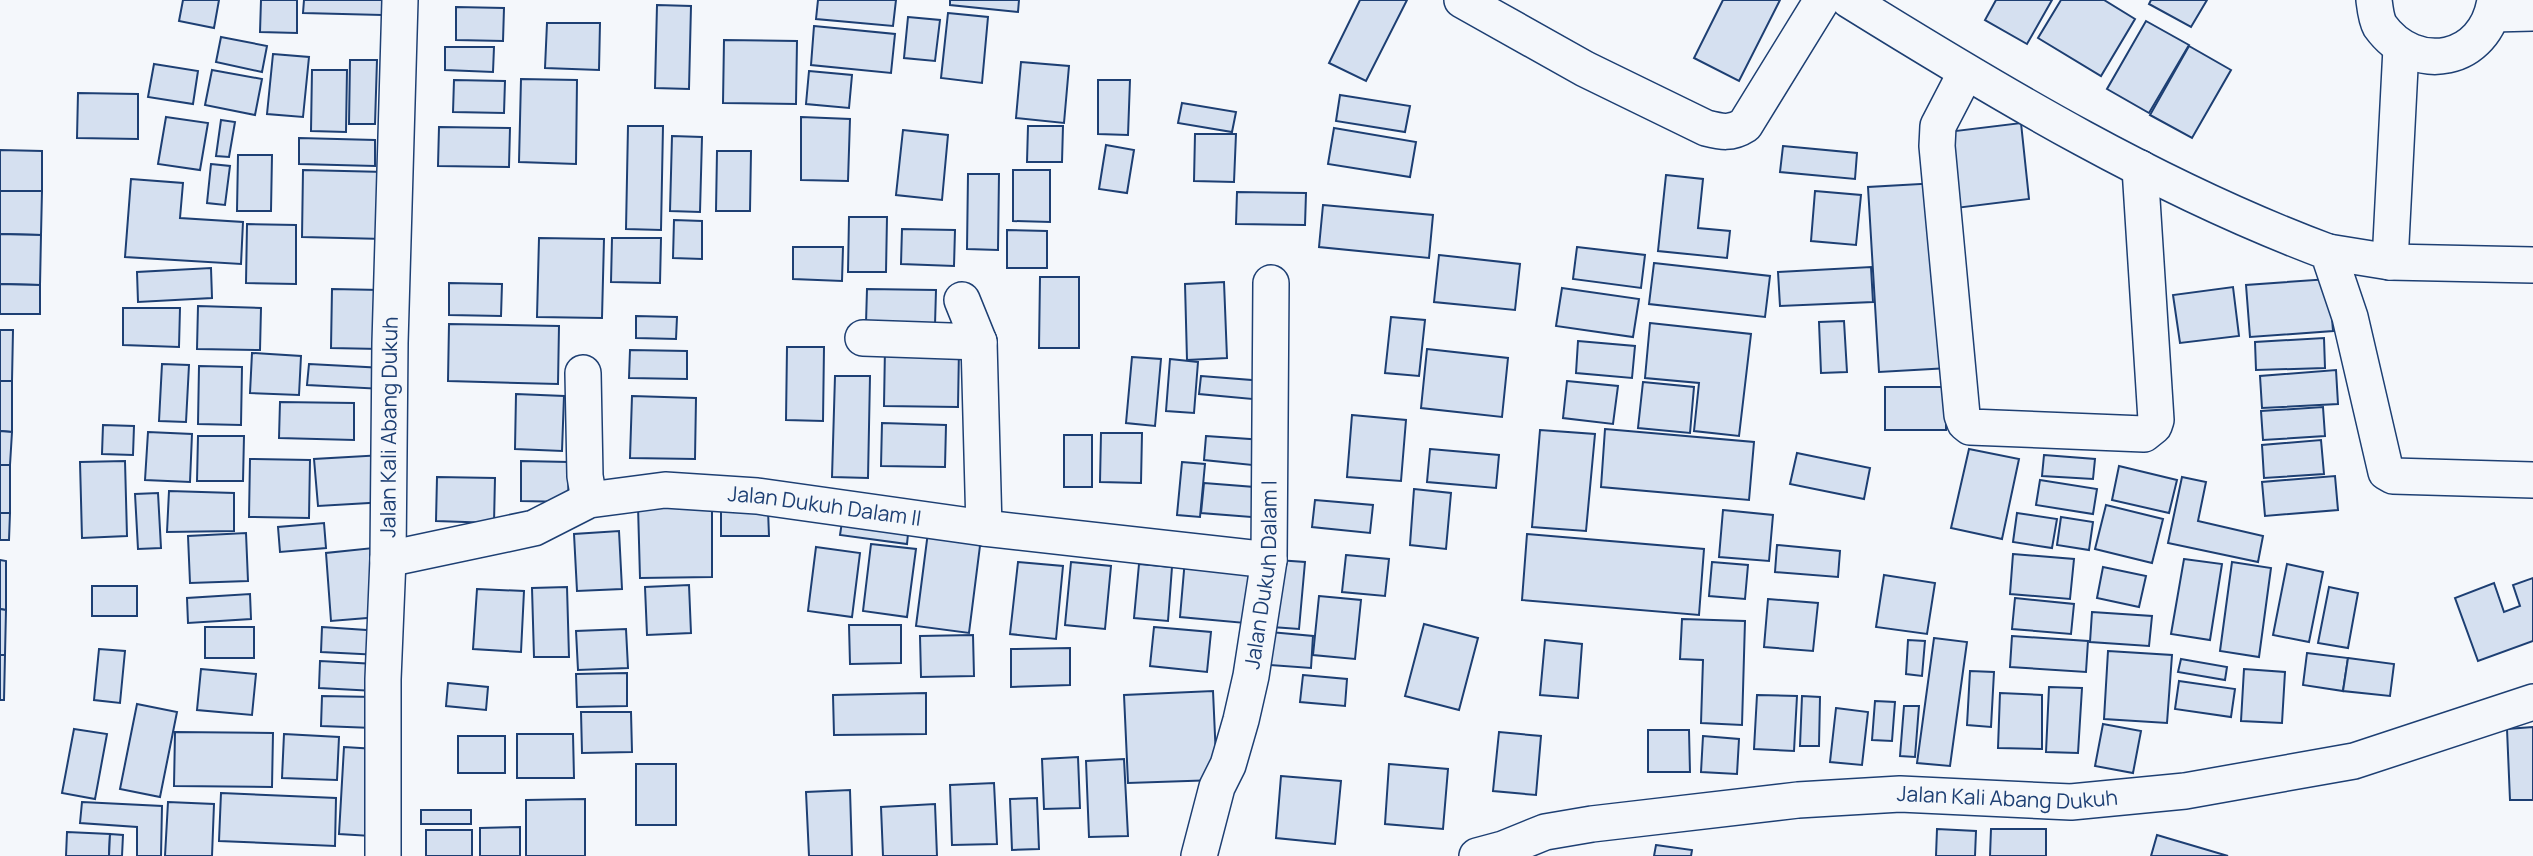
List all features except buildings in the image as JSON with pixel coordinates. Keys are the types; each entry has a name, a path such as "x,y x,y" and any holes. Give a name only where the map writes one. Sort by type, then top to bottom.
{"street":[{"name":"Jalan Kali Abang Dukuh","path":"383,856 383,680 400,0"},
{"path":"1462,0 1585,69 1706,128 1722,132 1734,132 1745,125 1822,0"},
{"path":"1849,0 1966,72 2140,168 2259,226 2328,252 2390,262 2533,265"},
{"path":"2374,0 2379,24 2401,48 2422,56 2445,57 2466,49 2483,34 2494,7 2533,13"},
{"path":"2390,262 2401,48"},
{"path":"1966,72 1938,127 1937,146 1962,415 1965,423 1970,426 2144,434 2154,426 2156,420 2140,168"},
{"path":"2328,252 2350,317 2386,472 2393,475 2533,480"},
{"name":"Jalan Dukuh Dalam I","path":"1199,856 1217,787 1228,765 1241,720 1251,676 1269,560 1271,283"},
{"path":"962,300 978,342 984,528"},
{"path":"863,338 978,342"},
{"path":"583,373 585,475 589,500"},
{"name":"Jalan Dukuh Dalam II","path":"388,559 534,528 589,500 665,490 731,495 984,528 1269,560"},
{"name":"Jalan Kali Abang Dukuh","path":"1477,856 1545,832 1591,824 1798,800 1900,794 2071,802 2185,791 2354,761 2533,702"}]}
